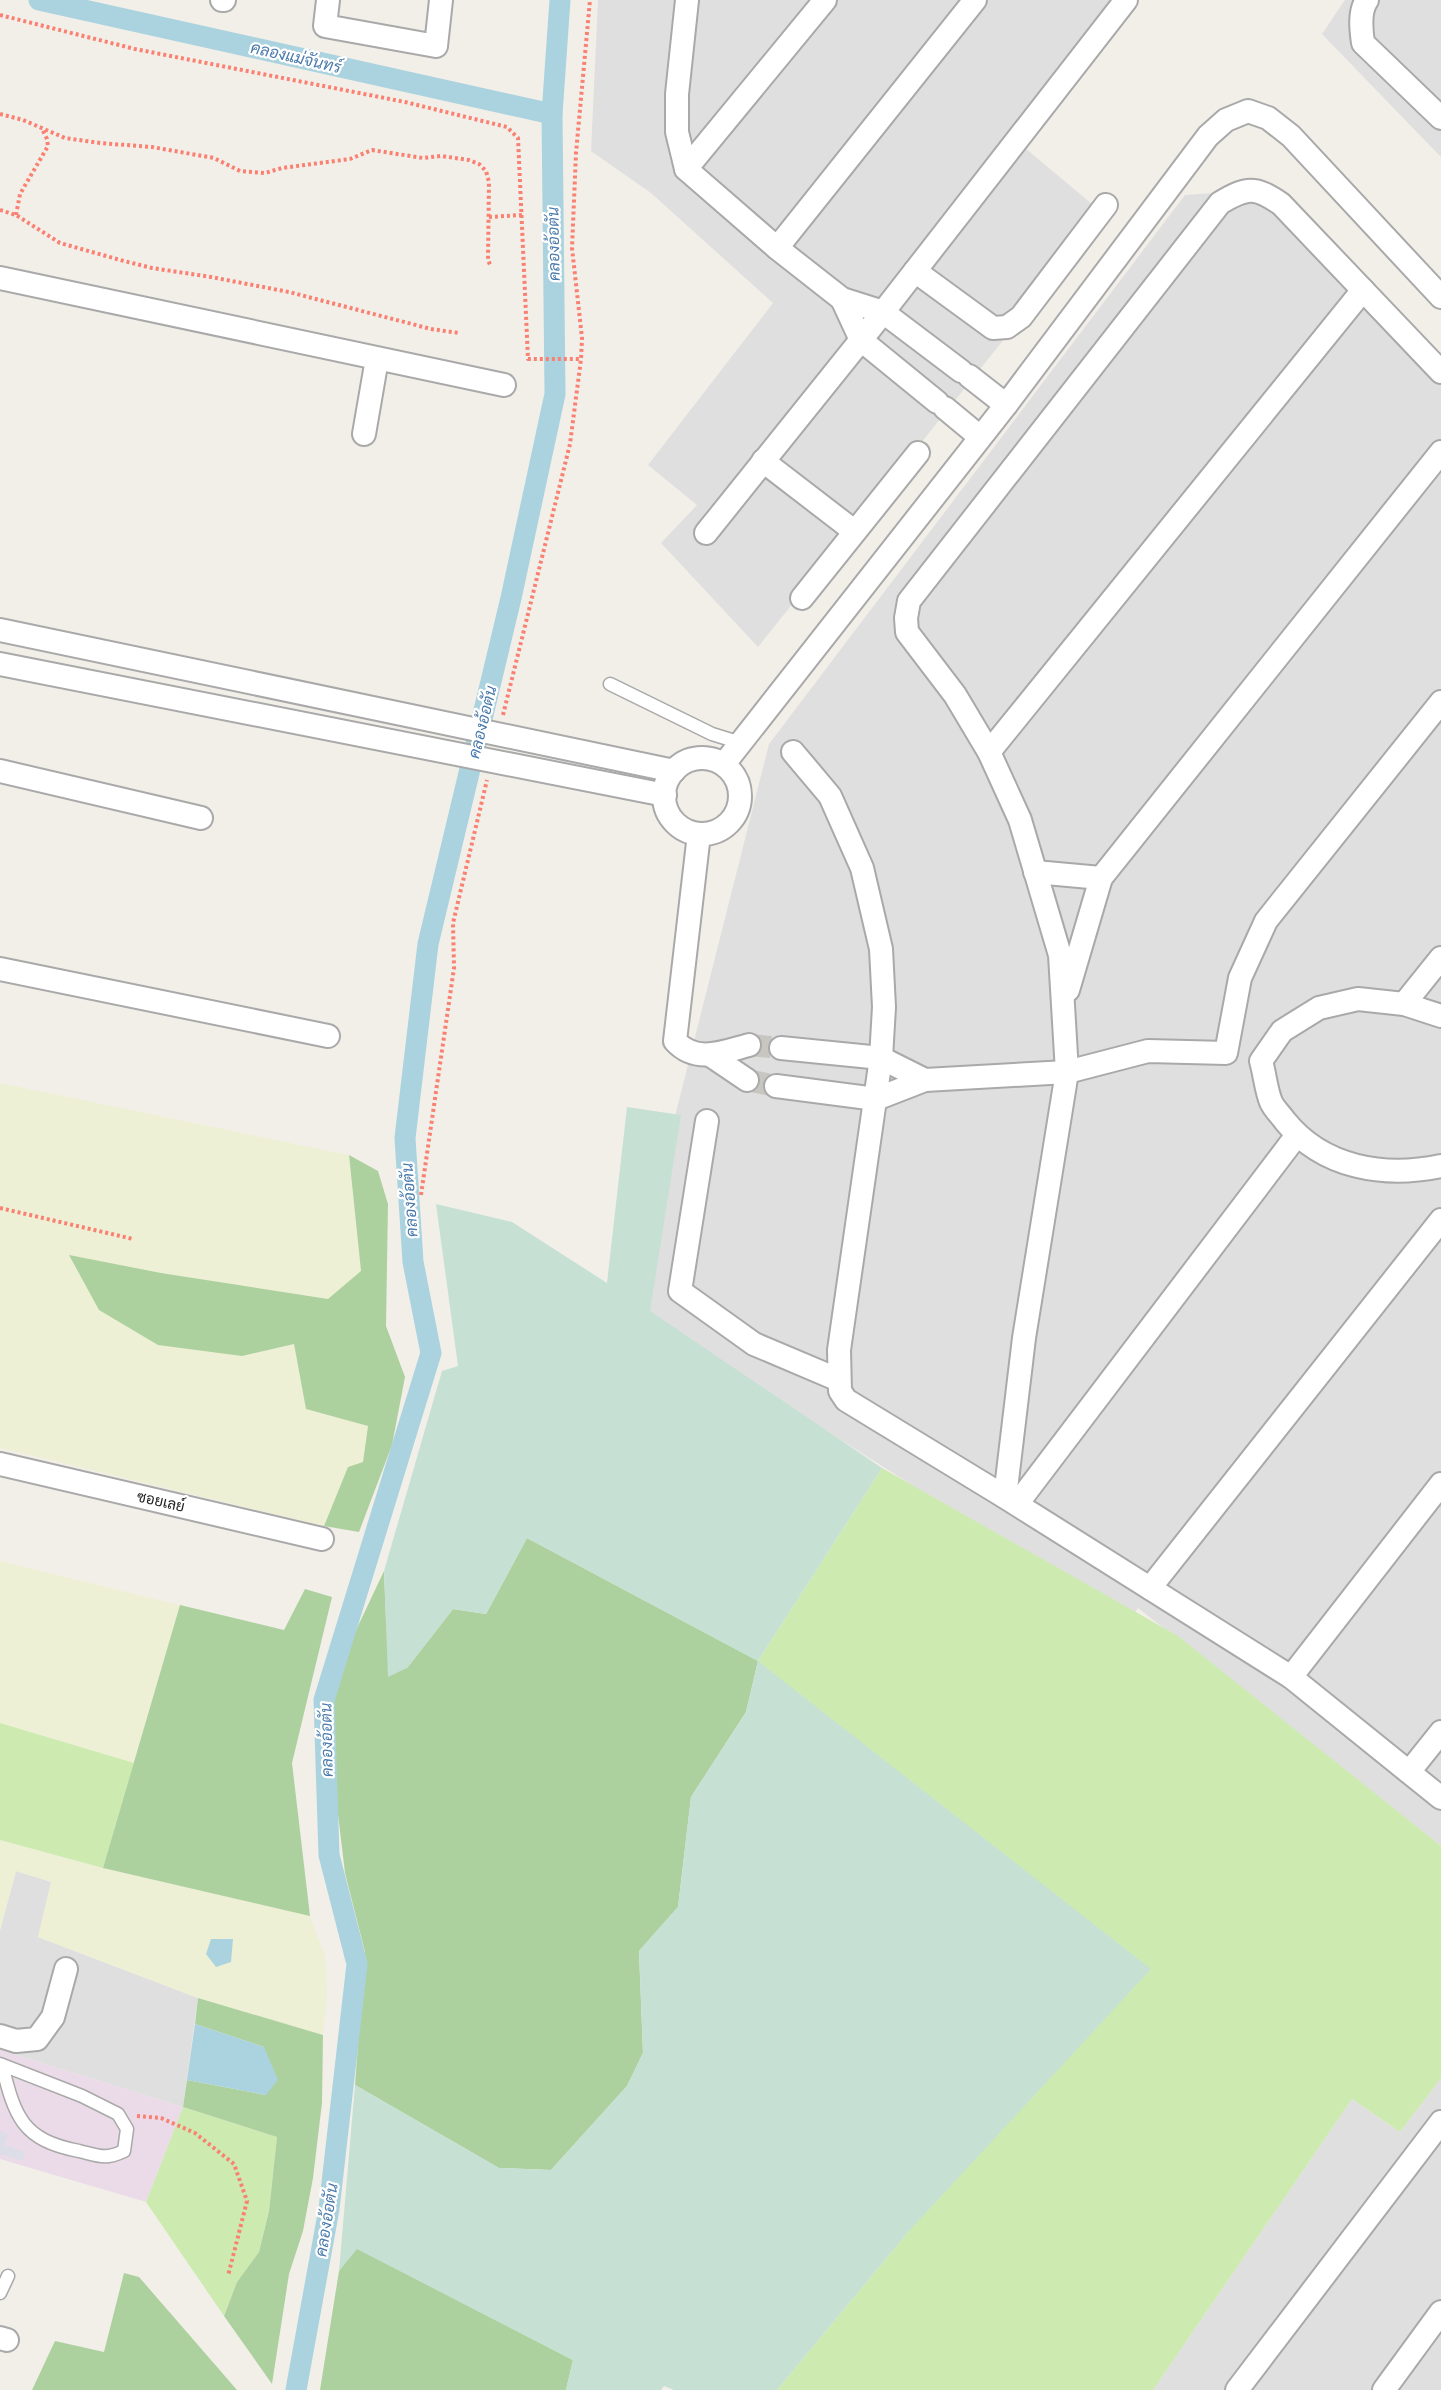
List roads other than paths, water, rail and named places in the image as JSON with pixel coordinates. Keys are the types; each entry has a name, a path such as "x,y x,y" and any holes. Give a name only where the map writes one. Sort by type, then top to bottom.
{"street":[{"path":"328,0 325,26 436,46 441,0"},
{"path":"687,0 677,94 677,132 686,169 777,248 842,299 883,312 1005,405"},
{"path":"805,0 805,26"},
{"path":"686,169 825,0"},
{"path":"777,248 975,0"},
{"path":"706,533 861,340 1126,0"},
{"path":"1367,0 1361,26 1363,43 1441,118"},
{"path":"724,764 1005,405 1208,136 1226,120 1248,111 1268,118 1291,136 1439,290"},
{"path":"1011,1501 1024,1338 1067,1072 1060,955 1020,820 989,752 955,695 907,632 906,618 909,601 926,583 1220,203 1241,191 1263,192 1281,204 1441,372"},
{"path":"915,271 993,328 1006,327 1021,317 1107,205"},
{"path":"0,278 504,385"},
{"path":"989,752 1363,290"},
{"path":"842,299 861,340 980,437"},
{"path":"364,434 377,359"},
{"path":"1063,1005 1101,878 1441,452"},
{"path":"802,598 918,453"},
{"path":"764,461 854,531"},
{"path":"0,630 273,685 362,706 674,771"},
{"path":"0,664 664,795"},
{"path":"1226,1053 1240,978 1266,921 1441,702"},
{"path":"793,752 830,796 862,868 880,949 884,1007 881,1058 839,1350 840,1391 846,1400 1291,1677 1441,1798"},
{"path":"698,758 711,759 724,764 735,777 740,792 738,809 729,823 715,832 699,834 678,825 671,817 664,795 667,782 674,771 685,762 698,758"},
{"path":"0,771 201,818"},
{"path":"699,834 675,1041 690,1053 710,1055 749,1045"},
{"path":"1035,872 1101,878"},
{"path":"1404,1004 1441,958"},
{"path":"0,969 328,1036"},
{"path":"1441,1016 1404,1004 1358,999 1319,1008 1282,1031 1262,1061 1272,1104 1297,1135 1329,1157 1369,1168 1414,1172 1441,1166"},
{"path":"782,1048 881,1058 925,1080"},
{"path":"776,1086 876,1099 925,1080 1067,1072 1148,1051 1226,1053 1262,1061"},
{"path":"710,1055 747,1080"},
{"path":"707,1121 680,1291 754,1344 839,1380"},
{"path":"1011,1501 1297,1135"},
{"path":"1150,1588 1441,1220"},
{"name":"ซอยเลย์","path":"0,1464 322,1539"},
{"path":"1291,1677 1441,1484"},
{"path":"1409,1772 1441,1732"},
{"path":"0,2036 16,2041 37,2039 53,2017 66,1969"},
{"path":"1237,2390 1441,2122"},
{"path":"1384,2390 1441,2312"}],"lane":[{"path":"610,684 712,734 741,742"},
{"path":"1,2064 82,2096 118,2114 127,2129 124,2151 110,2158 40,2140 23,2123 11,2100 1,2064"},
{"path":"0,2293 8,2276"}],"water":[{"path":"211,1939 233,1939 231,1962 216,1967 206,1954"},
{"path":"195,2024 264,2047 278,2080 266,2095 187,2080"}],"waterway":[{"name":"คลองแม่จันทร์","path":"39,0 552,114"},
{"name":"คลองอ้อตัน","path":"296,2390 329,2209 357,1964 329,1855 324,1700 431,1353 413,1262 405,1138 428,944 511,598 555,394 552,114 560,0"}],"tunnel":[{"path":"749,1045 781,1048"},
{"path":"747,1080 776,1086"}]}
